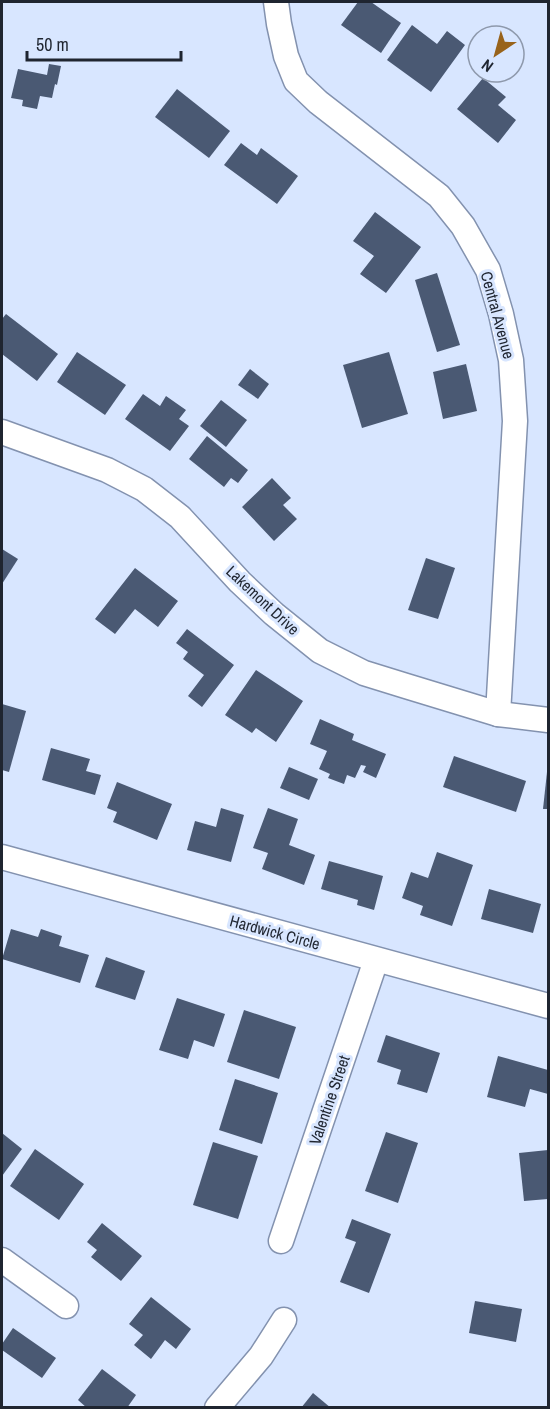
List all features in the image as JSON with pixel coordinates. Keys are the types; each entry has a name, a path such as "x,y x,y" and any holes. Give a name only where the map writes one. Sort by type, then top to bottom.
{"street":[{"name":"Central Avenue","path":"276,2 286,56 296,81 318,102 439,196 463,226 488,270 511,360 515,421 498,714"},
{"name":"Lakemont Drive","path":"2,432 107,470 144,489 180,517 240,582 274,614 320,651 364,673 498,714 549,720"},
{"name":"Hardwick Circle","path":"2,857 549,1006"},
{"name":"Valentine Street","path":"281,1241 376,960"},
{"path":"2,1260 66,1306"},
{"path":"217,1407 261,1356 284,1320"}],"building":[{"path":"358,2 371,2 401,23 381,53 341,25"},
{"path":"412,25 437,44 447,31 465,45 431,92 387,60"},
{"path":"49,64 61,66 52,98 40,96 37,109 22,106 23,100 11,98 18,69 47,75"},
{"path":"478,84 490,84 506,97 498,105 516,120 498,143 457,109"},
{"path":"177,89 230,131 209,158 155,117"},
{"path":"241,143 257,155 261,148 298,176 277,204 224,165"},
{"path":"375,212 421,247 386,293 360,274 374,256 353,241"},
{"path":"437,273 460,345 437,352 415,280"},
{"path":"6,314 58,354 37,381 2,354 2,319"},
{"path":"77,352 126,385 105,415 57,382"},
{"path":"389,352 408,414 362,428 343,365"},
{"path":"466,364 477,411 443,419 433,372"},
{"path":"250,369 269,384 258,399 238,385"},
{"path":"143,394 160,406 166,396 186,410 179,419 189,426 170,451 125,419"},
{"path":"221,400 247,420 226,447 200,426"},
{"path":"207,436 248,470 238,483 231,478 224,487 189,459"},
{"path":"272,478 291,498 283,505 297,519 274,541 242,507"},
{"path":"2,549 18,559 2,584"},
{"path":"426,558 455,568 438,619 408,610"},
{"path":"135,568 178,601 158,627 135,609 115,634 95,619"},
{"path":"187,629 234,665 202,707 188,696 204,675 183,659 188,652 176,643"},
{"path":"256,670 303,701 276,742 256,728 252,733 225,715"},
{"path":"2,704 26,711 9,772 2,770"},
{"path":"320,719 354,734 352,740 386,754 376,778 363,772 366,766 361,765 355,778 347,775 344,784 328,778 330,774 319,769 327,751 310,744"},
{"path":"51,748 90,759 86,771 101,775 95,795 42,780"},
{"path":"454,756 526,781 516,812 443,787"},
{"path":"289,767 318,779 309,800 280,788"},
{"path":"547,772 548,809 543,809"},
{"path":"117,782 172,804 157,840 113,822 117,812 107,808"},
{"path":"221,808 244,815 231,862 187,850 195,821 216,827"},
{"path":"268,808 298,819 289,845 315,855 304,885 262,869 268,853 253,848"},
{"path":"437,852 473,865 452,926 420,915 423,906 402,898 411,872 428,878"},
{"path":"329,861 383,876 374,910 357,905 358,900 321,889"},
{"path":"489,889 541,904 533,933 481,919"},
{"path":"11,929 38,937 41,929 62,936 59,946 89,955 80,983 2,959"},
{"path":"106,957 145,971 135,1000 95,987"},
{"path":"177,998 225,1014 214,1047 194,1040 188,1059 159,1050"},
{"path":"244,1010 296,1027 279,1079 227,1062"},
{"path":"386,1035 440,1053 427,1093 397,1084 401,1070 377,1062"},
{"path":"498,1056 548,1070 548,1094 530,1089 525,1107 487,1097"},
{"path":"235,1079 278,1093 262,1144 219,1130"},
{"path":"386,1132 418,1143 398,1203 365,1191"},
{"path":"2,1133 22,1149 2,1176"},
{"path":"213,1142 258,1156 238,1219 193,1205"},
{"path":"35,1149 84,1184 59,1220 10,1186"},
{"path":"548,1150 548,1199 524,1201 519,1153"},
{"path":"352,1219 391,1234 369,1293 340,1282 356,1242 345,1238"},
{"path":"102,1223 142,1256 121,1281 91,1257 97,1250 87,1242"},
{"path":"151,1297 191,1329 176,1349 165,1340 151,1359 134,1345 143,1335 129,1324"},
{"path":"475,1301 522,1309 516,1342 469,1333"},
{"path":"13,1328 56,1358 42,1378 2,1350 2,1344"},
{"path":"102,1369 136,1395 127,1408 87,1408 78,1400"},
{"path":"313,1393 331,1408 301,1408"}]}
